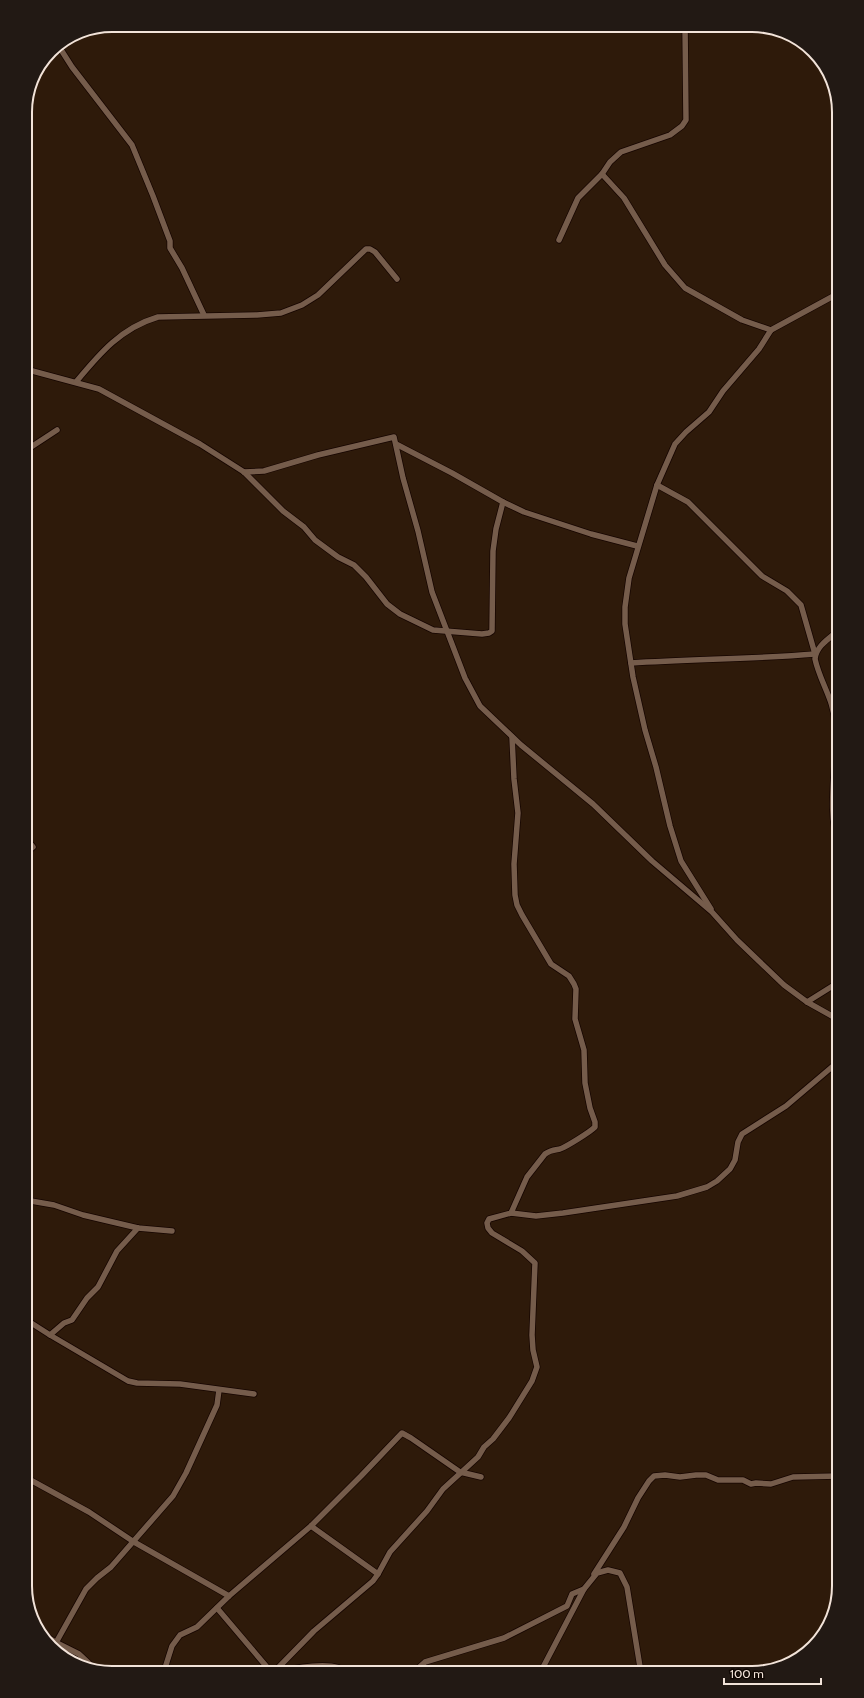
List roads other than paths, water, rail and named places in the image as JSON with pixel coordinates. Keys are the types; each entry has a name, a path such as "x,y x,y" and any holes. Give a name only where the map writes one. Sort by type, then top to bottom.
{"street":[{"path":"559,240 578,198 602,174 610,162 621,152 670,135 682,126 686,120 685,32"},
{"path":"61,50 72,67 84,80 132,145 154,196 170,240 170,248 182,268 204,316"},
{"path":"602,174 624,198 665,266 685,288 742,320 771,330"},
{"path":"76,382 102,350 142,322 158,317 257,315 281,313 318,295 366,249 370,249 375,252 397,279"},
{"path":"712,912 681,861 645,730 631,663 625,624 625,607 629,578 637,546 657,485 675,444 709,412 724,391 759,349 771,330 832,297"},
{"path":"32,371 99,389 200,444 244,472 283,511 304,527 315,540 338,557 354,565 393,609 428,628 482,634 492,631 493,552 503,502"},
{"path":"32,446 57,430"},
{"path":"244,472 264,471 318,454 394,437 401,471 418,531 432,592 465,678 477,701 512,737 585,796 652,861 712,912 737,940 784,985 807,1002 832,1016"},
{"path":"396,444 524,512 637,546"},
{"path":"657,485 688,502 762,576 787,591 801,605 816,654 817,666 832,704"},
{"path":"816,654 818,649 832,636"},
{"path":"631,663 700,658 767,658 816,654"},
{"path":"510,1213 527,1177 541,1157 549,1151 564,1147 595,1127 595,1122 587,1095 584,1050 575,1019 576,989 569,976 551,964 517,905 515,895 514,864 518,813 514,779 512,737"},
{"path":"807,1002 832,986"},
{"path":"280,1666 314,1632 373,1580 390,1552 419,1520 442,1489 478,1457 484,1446 493,1439 509,1418 532,1381 537,1367 533,1350 532,1335 535,1263 522,1251 496,1236 487,1226 489,1219 510,1213 536,1216 563,1214 670,1197 707,1187 717,1181 730,1169 735,1160 738,1142 744,1132 786,1106 832,1066"},
{"path":"32,1201 54,1205 83,1215 138,1228 172,1231"},
{"path":"50,1336 64,1323 72,1320 87,1298 98,1287 117,1251 138,1228"},
{"path":"32,1324 50,1336 128,1381 137,1383 180,1384 254,1394"},
{"path":"56,1644 86,1589 111,1567 173,1496 186,1473 218,1405 219,1390"},
{"path":"167,1666 172,1646 180,1635 197,1627 229,1596 311,1526 402,1433 460,1472 481,1477"},
{"path":"544,1666 584,1589 624,1527 638,1498 654,1476 665,1475 680,1478 706,1475 718,1480 743,1480 751,1484 771,1484 793,1478 832,1476"},
{"path":"32,1481 89,1512 134,1542 229,1596"},
{"path":"311,1526 378,1574"},
{"path":"594,1575 608,1570 616,1571 623,1577 627,1587 640,1666"},
{"path":"421,1666 425,1662 504,1638 567,1606 572,1594 584,1589"},
{"path":"217,1608 267,1666"},
{"path":"60,1647 79,1654 88,1662"},
{"path":"314,1666 330,1666"}]}
